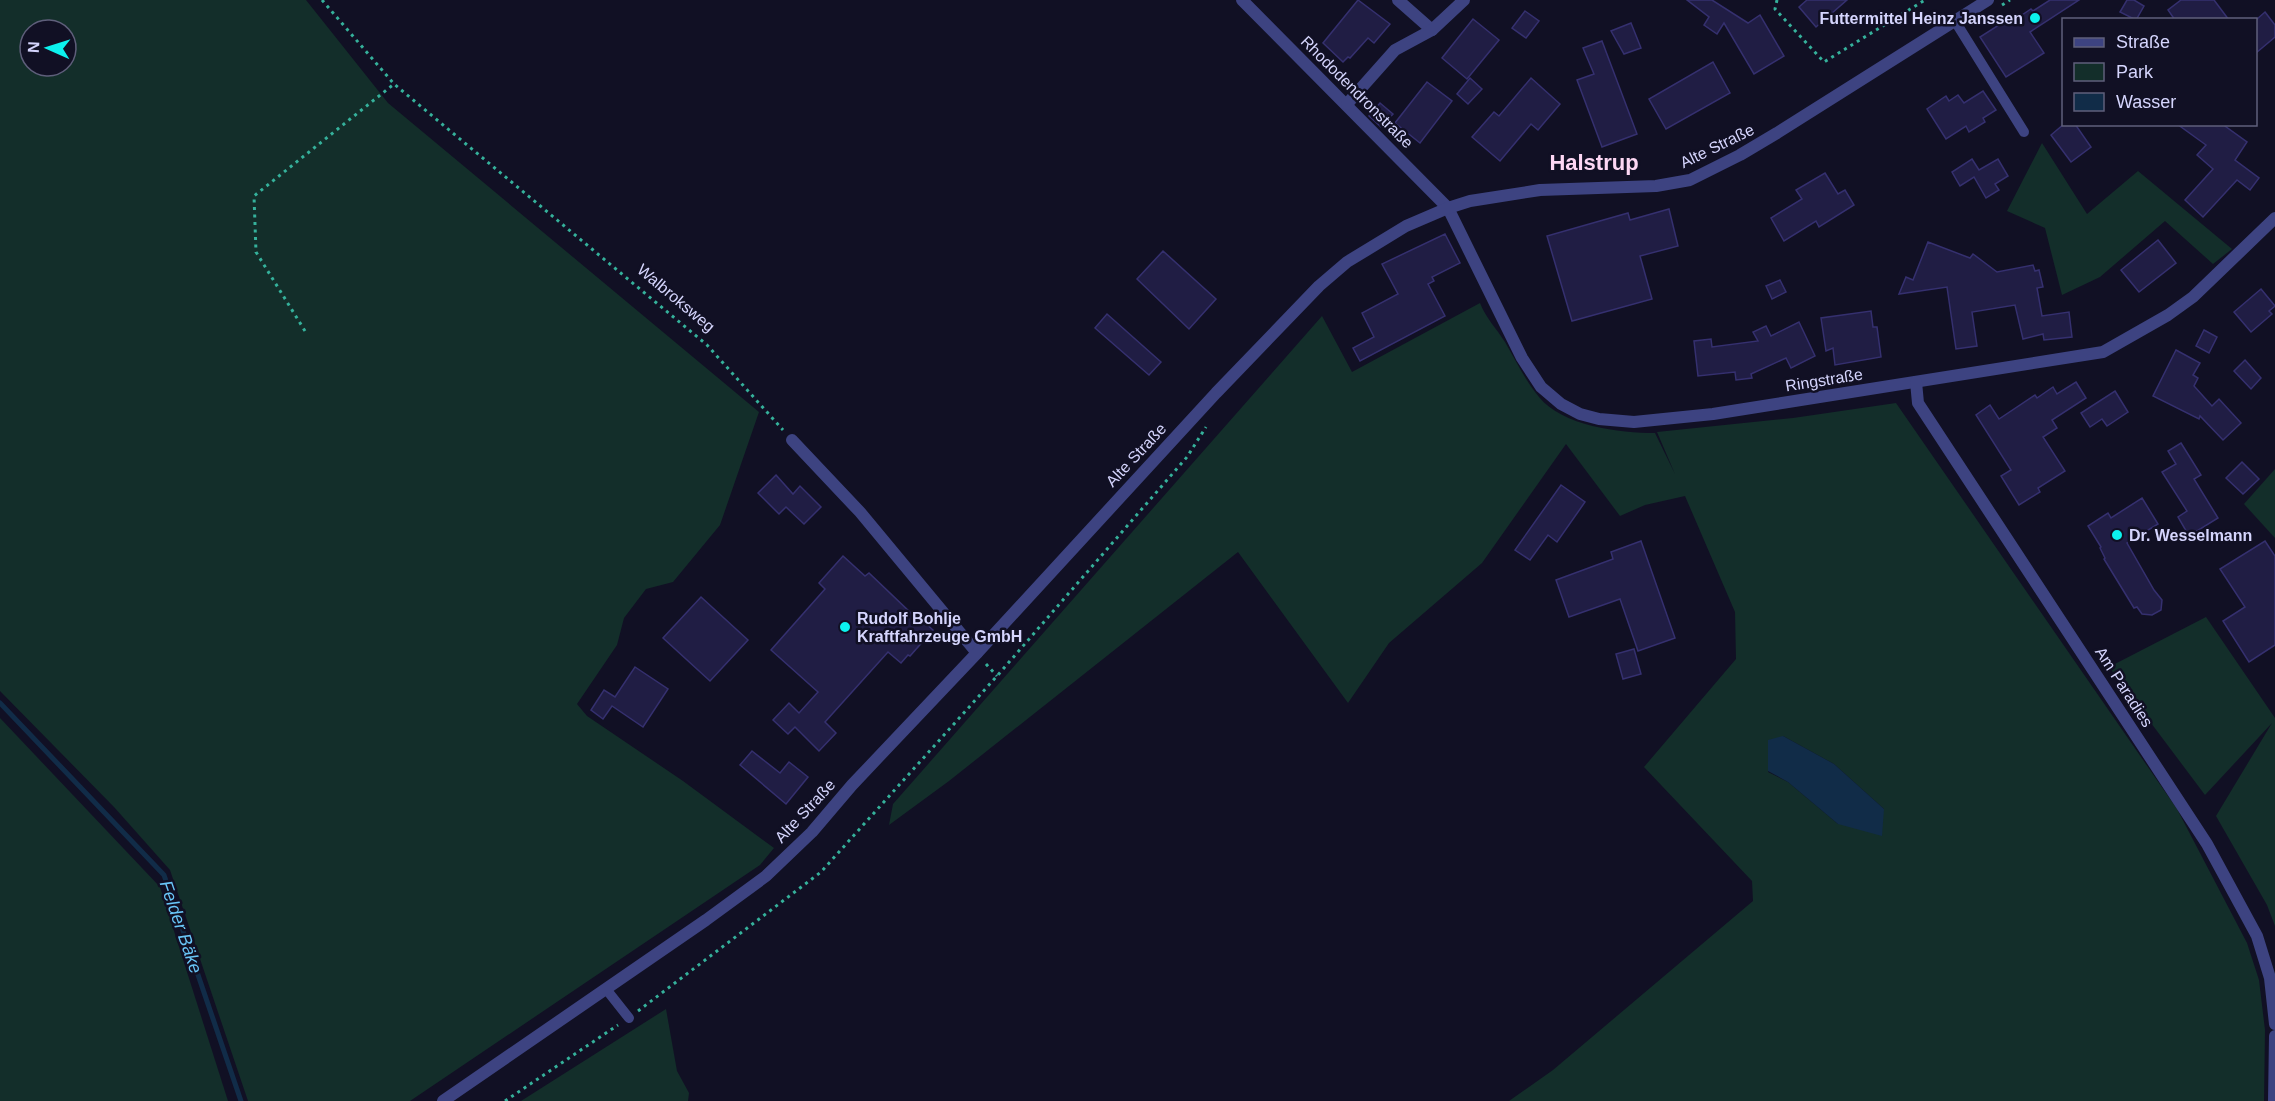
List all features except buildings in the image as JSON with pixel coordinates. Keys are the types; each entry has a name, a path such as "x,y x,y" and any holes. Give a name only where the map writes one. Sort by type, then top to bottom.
{"street":[{"name":"Rhododendronstraße","path":"1242,0 1448,208"},
{"path":"1398,0 1432,30"},
{"path":"1347,104 1395,50 1432,30 1464,0"},
{"name":"Alte Straße","path":"443,1101 766,876 812,832 852,785 1216,393 1319,286 1347,262 1406,226 1448,208 1518,192 1656,186 1690,180 1777,133 1989,0"},
{"name":"Ringstraße","path":"1448,208 1522,358 1541,387 1561,404 1580,414 1599,419 1634,422 1723,412 2103,352 2168,315 2193,297 2275,218"},
{"name":"Am Paradies","path":"1916,382 1918,404 2206,844 2257,936 2270,978 2275,1023"},
{"path":"792,440 860,512 977,653"},
{"path":"2274,1101 2275,1036"}],"lane":[{"path":"1955,21 2024,132"},
{"path":"606,989 629,1018"}],"path":[{"name":"Walbroksweg","path":"322,0 394,84 707,345 792,440"},
{"path":"1777,0 1775,9 1824,62 1925,0"},
{"path":"305,331 256,252 254,196 394,84"},
{"path":"505,1101 629,1018 821,872 997,676 1180,465 1209,422"}],"green space":[{"path":"0,0 306,0 388,103 759,412 720,525 673,582 646,589 624,618 617,645 577,704 587,716 683,781 774,848 760,865 410,1101 248,1101 170,870 114,807 0,691"},
{"path":"2042,143 2087,214 2138,171 2232,249 2213,264 2165,221 2100,277 2062,295 2045,228 2007,211"},
{"path":"1480,303 1529,384 1549,407 1562,415 1592,426 1655,433 1675,474 1657,432 1793,418 1896,403 2177,809 2247,943 2259,980 2265,1030 2264,1101 1509,1101 1553,1070 1753,901 1752,881 1644,767 1736,659 1735,612 1685,496 1645,505 1620,516 1566,444 1482,563 1389,643 1348,703 1238,552 949,781 889,825 893,804 1322,316 1352,372","holes":["1783,736 1834,764 1884,809 1838,824 1788,782 1768,772"]},
{"path":"2275,469 2275,538 2244,504"},
{"path":"2206,617 2275,718 2275,926 2267,905 2216,816 2272,723 2205,795 2109,667"},
{"path":"0,718 160,887 228,1101 0,1101"},
{"path":"666,1009 677,1071 689,1093 688,1101 521,1101"}],"water":[{"path":"1783,736 1834,764 1884,809 1882,836 1838,824 1788,782 1768,771 1768,740"}],"waterway":[{"name":"Felder Bäke","path":"0,703 164,875 241,1101"}],"place":[{"name":"Futtermittel Heinz Janssen","path":"2035,18"},
{"name":"Dr. Wesselmann","path":"2117,535"},
{"name":"Rudolf Bohlje Kraftfahrzeuge GmbH","path":"845,627"}],"district":[{"name":"Halstrup","path":"1594,162"}]}
